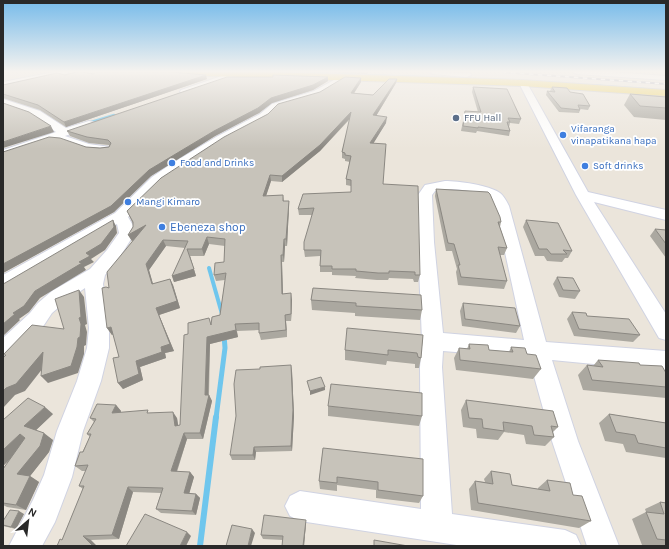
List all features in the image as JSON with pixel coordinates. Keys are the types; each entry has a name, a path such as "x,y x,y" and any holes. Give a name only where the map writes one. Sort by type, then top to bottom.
{"street":[{"path":"3,283 120,216 157,180 175,167 220,139 264,116 275,106 300,98"},
{"path":"531,98 583,196 666,332"},
{"path":"3,102 36,113 64,132"},
{"path":"3,154 98,121"},
{"path":"53,136 88,147 106,149"},
{"path":"437,526 431,367 433,341 424,195 430,188 445,185 477,189 495,196 502,206 538,351 563,433 603,546"},
{"path":"583,196 666,215"},
{"path":"3,352 37,319 45,308 59,296 96,273 113,254 127,233 127,229 120,216"},
{"path":"25,546 44,511 58,477 70,431 89,381 98,348 99,328 94,284 96,273"},
{"path":"433,341 666,361"},
{"path":"300,506 565,546"}],"building":[{"path":"15,98 138,98 64,122 38,105"},
{"path":"166,98 272,98 258,108 214,131 149,170 111,206 3,264 3,152 49,137 60,138 86,147 109,147 111,143 108,140 87,137 67,131"},
{"path":"300,98 385,98 373,115 387,117 370,143 386,144 383,184 418,186 420,275 415,275 415,272 389,271 389,273 378,273 356,271 356,269 332,269 332,266 320,266 321,250 304,250 304,242 314,208 298,209 303,194 351,192 351,180 346,179 351,156 345,155 345,153 342,152 351,112 320,145 282,176 270,175 263,196 283,195 283,201 289,201 286,239 284,239 283,255 281,255 282,294 291,293 291,314 285,315 286,330 259,333 259,323 235,324 236,330 207,337 205,395 209,395 200,433 184,433 171,471 190,472 184,493 196,494 192,511 156,509 163,488 128,487 112,535 83,536 93,546 57,546 60,539 62,540 84,486 79,486 88,465 75,466 80,452 83,452 91,434 87,434 96,419 90,418 97,404 116,405 112,413 148,410 147,413 173,412 175,426 180,425 184,335 188,334 188,323 209,318 211,325 212,317 220,315 226,273 214,275 215,263 224,262 225,239 207,237 202,249 187,249 194,269 172,276 188,241 163,240 146,264 152,284 170,279 177,301 156,308 170,344 161,347 162,352 136,361 139,374 118,383 113,358 119,357 111,327 107,328 102,288 109,288 107,272 146,225 128,235 133,227 133,222 127,211 161,178 224,137 268,114 278,104"},
{"path":"476,98 511,98 521,119 508,118 510,122 507,122 510,131 463,126 465,111 481,112"},
{"path":"552,98 585,98 590,106 578,105 580,110 561,108"},
{"path":"633,98 666,98 666,108 640,106"},
{"path":"3,103 29,112 51,126 3,142"},
{"path":"436,189 488,192 490,194 500,217 501,222 498,222 507,248 498,247 507,281 461,277 458,265 460,265 454,244 448,243"},
{"path":"113,220 114,227 101,244 86,253 90,256 79,262 82,263 35,291 24,306 13,313 15,314 3,324 3,284"},
{"path":"526,220 558,223 572,251 563,250 567,254 551,254 547,249 539,249"},
{"path":"655,229 666,230 666,244"},
{"path":"557,277 573,278 580,291 563,290"},
{"path":"313,288 421,295 422,310 356,306 356,303 311,300"},
{"path":"79,290 81,317 79,318 81,324 80,337 78,338 77,347 71,366 41,376 43,352 16,384 6,388 3,391 3,358 6,355 3,355 32,325 64,329 55,299"},
{"path":"463,303 515,308 520,326 465,319"},
{"path":"572,312 586,313 587,316 629,319 640,335 579,329"},
{"path":"347,328 423,335 421,358 418,357 417,353 388,350 388,355 345,350"},
{"path":"469,344 488,345 489,350 513,352 511,347 525,348 527,354 536,355 541,369 460,360 459,348 470,349"},
{"path":"598,360 662,366 666,373 666,387 592,380 587,365 603,367"},
{"path":"291,365 293,410 291,446 254,447 253,455 230,455 236,416 234,384 236,370"},
{"path":"321,377 325,387 310,391 307,381"},
{"path":"331,384 422,393 422,416 328,406"},
{"path":"28,398 45,407 24,426 44,433 40,446 17,474 30,476 16,505 3,503 3,469 25,438 20,434 3,450 3,420"},
{"path":"466,400 553,411 558,427 551,426 554,437 534,435 532,426 503,422 504,431 483,428 482,419 469,418"},
{"path":"609,414 666,423 666,448 638,443 635,435 616,432"},
{"path":"323,448 423,459 423,496 378,490 378,482 337,477 337,483 319,481"},
{"path":"491,471 510,474 512,485 550,491 547,480 570,483 573,495 582,496 591,521 478,503 475,481 493,484"},
{"path":"660,502 666,503 666,540 657,539 646,512 664,514"},
{"path":"10,510 19,511 11,527 3,525 3,521"},
{"path":"145,514 187,532 180,546 126,546"},
{"path":"264,515 306,520 303,546 282,546 283,536 261,535"},
{"path":"232,525 252,529 248,546 226,546"},
{"path":"374,540 408,546 374,546"}],"waterway":[{"path":"88,123 114,115"},
{"path":"209,268 222,314"},
{"path":"216,418 225,348 224,335"},
{"path":"200,546 216,417"}],"place":[{"name":"FFU Hall","path":"456,118"},
{"name":"Vifaranga vinapatikana hapa","path":"563,135"},
{"name":"Food and Drinks","path":"172,163"},
{"name":"Soft drinks","path":"585,166"},
{"name":"Mangi Kimaro","path":"128,202"},
{"name":"Ebeneza shop","path":"162,227"}]}
